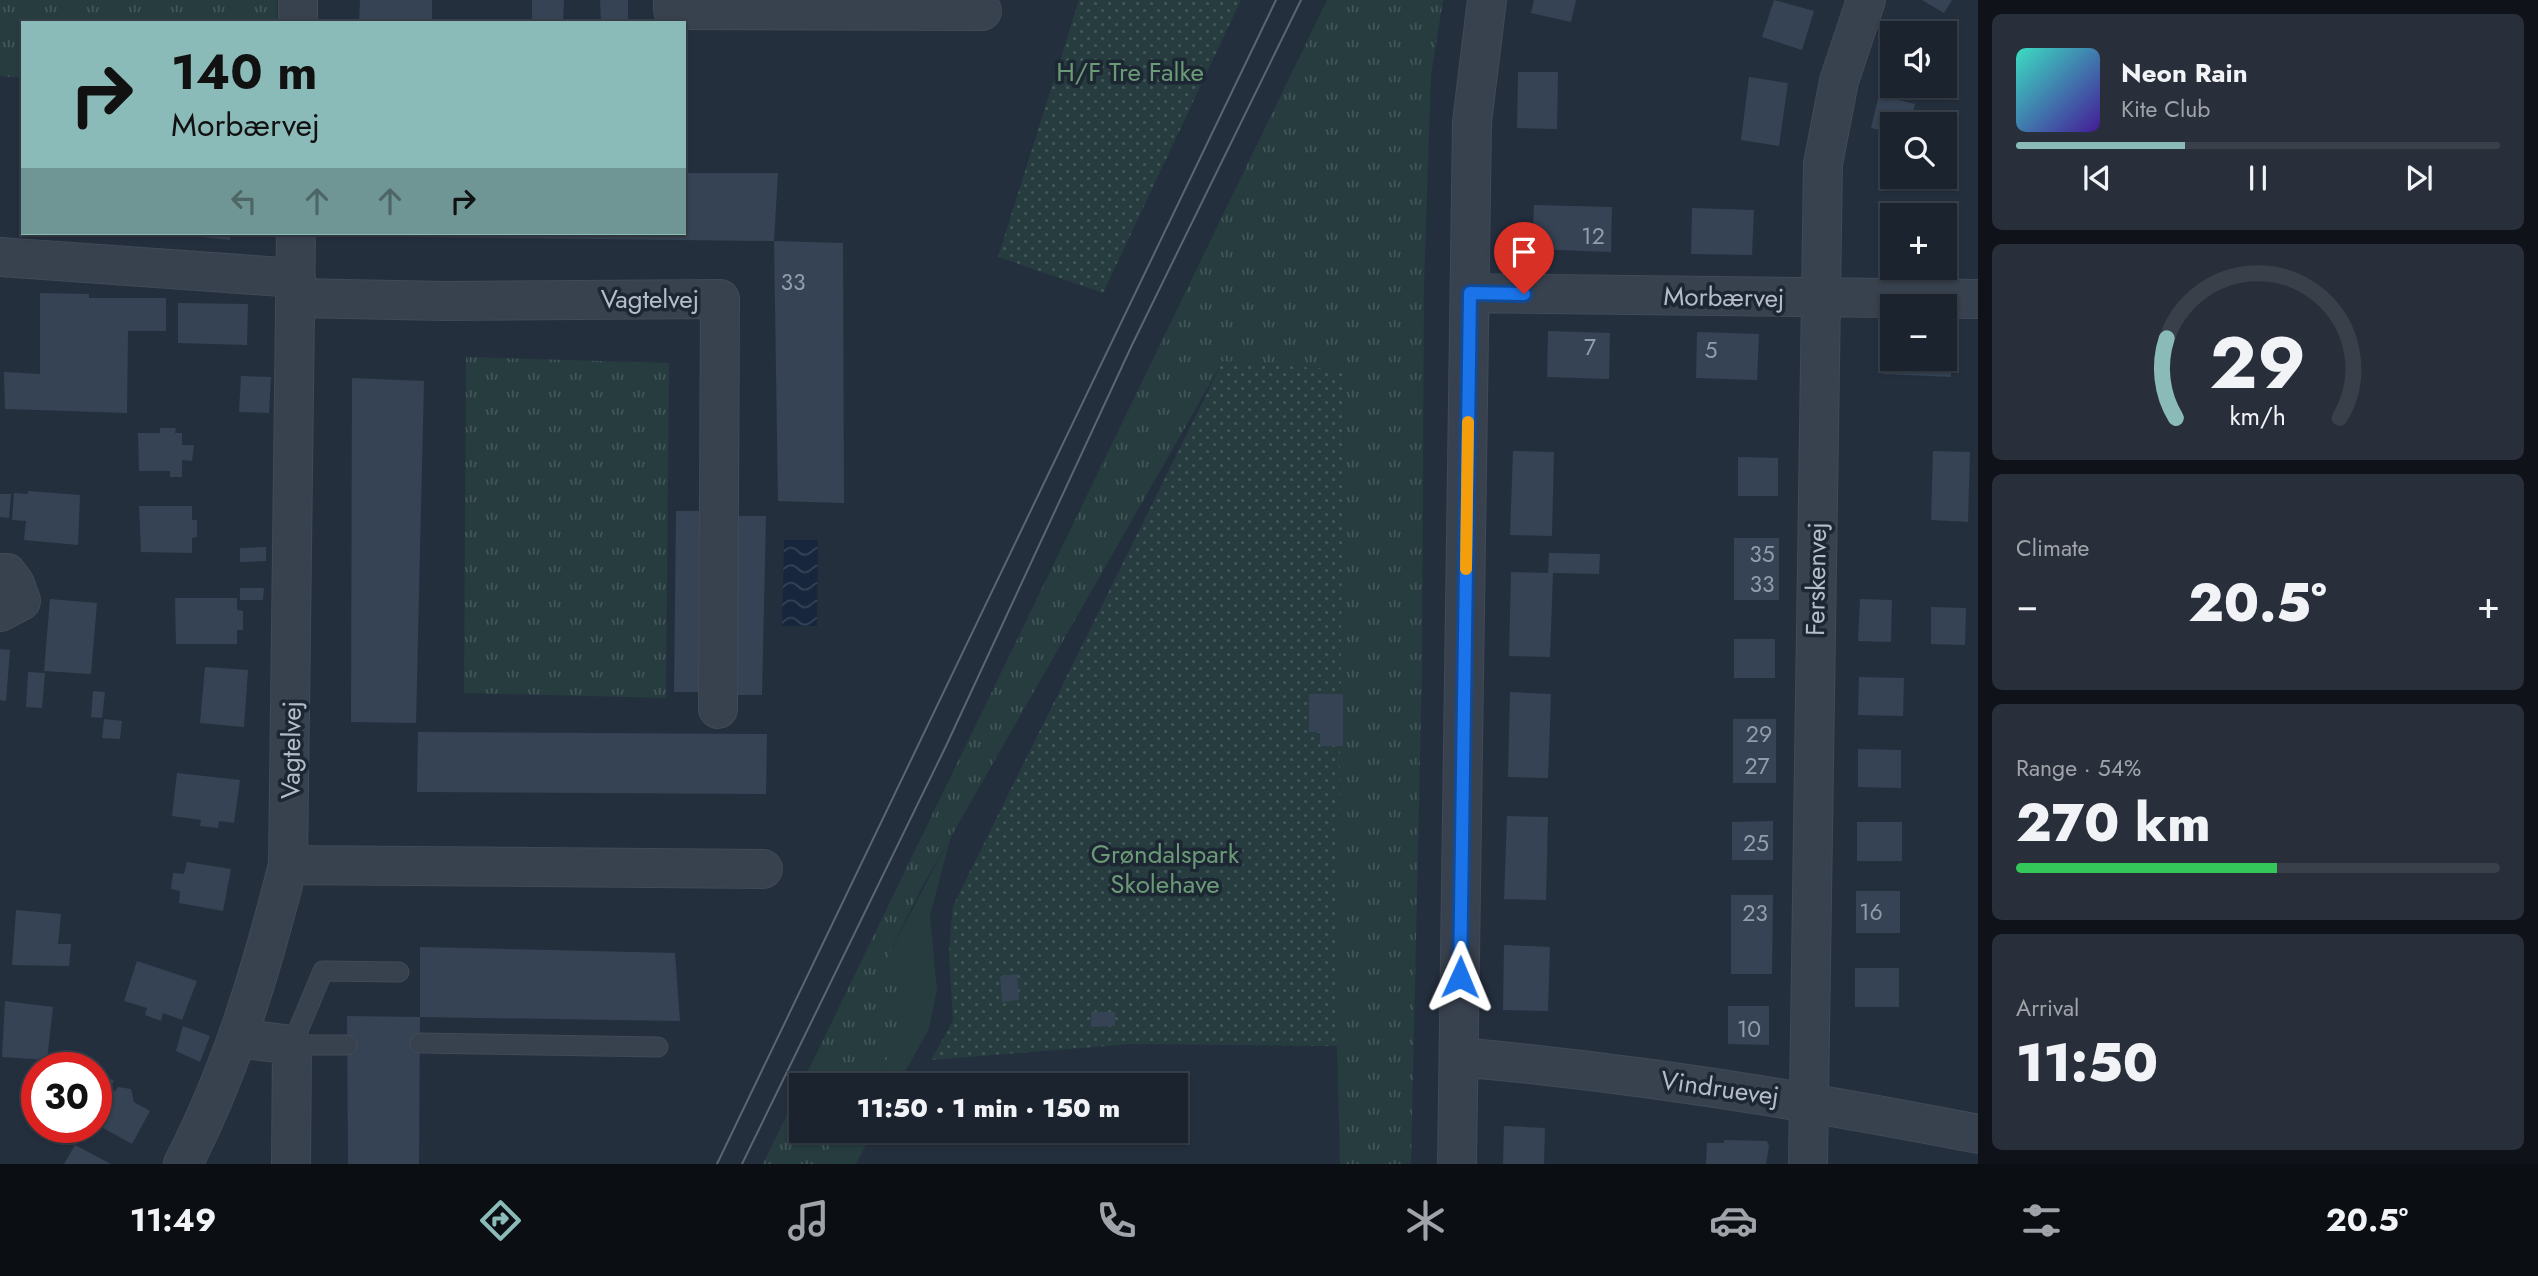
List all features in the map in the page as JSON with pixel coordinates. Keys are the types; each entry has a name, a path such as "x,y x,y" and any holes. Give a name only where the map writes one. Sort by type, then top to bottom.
{"street":[{"path":"298,0 298,21"},
{"path":"673,0 673,10 982,11"},
{"path":"1458,1164 1472,122 1487,0"},
{"name":"Ferskenvej","path":"1808,1164 1823,164 1839,81 1866,0"},
{"name":"Vagtelvej","path":"183,1164 202,1128 237,1038 266,952 288,865 296,235"},
{"name":"Vagtelvej","path":"0,257 296,288 720,299 719,709"},
{"name":"Morbærvej","path":"1470,293 1978,299"},
{"path":"0,573 7,573 15,584 20,601 0,612"},
{"path":"288,865 763,869"},
{"path":"237,1038 292,1045 291,1164"},
{"name":"Vindruevej","path":"1459,1057 1560,1066 1810,1101 1978,1134"}],"lane":[{"path":"347,1045 292,1045 323,971 399,972"},
{"path":"420,1043 658,1046"}],"green space":[{"path":"0,0 277,0 277,21 21,21 21,78 0,76"},
{"name":"H/F Tre Falke","path":"1079,0 1241,0 1103,293 998,257"},
{"path":"1327,0 1443,0 1431,75 1424,284 1422,668 1411,1164 1340,1164 1337,1046 1344,370 1223,361 921,889 889,954 911,1023 878,1073 807,1073"},
{"path":"466,357 669,363 666,698 464,693"},
{"name":"Grøndalspark Skolehave","path":"1223,361 1344,370 1337,1046 1131,1044 931,1060 953,1021 949,950 953,906"},
{"path":"951,836 930,916 937,989 929,1029 905,1073 878,1073 911,1023 889,954"},
{"path":"789,1110 789,1143 832,1143 819,1164 763,1164"},
{"path":"832,1143 867,1143 856,1164 819,1164"}],"water":[{"path":"784,540 818,540 817,626 782,626"}],"building":[{"path":"360,0 432,0 432,21 359,21"},
{"path":"532,0 564,0 563,21 532,21"},
{"path":"600,0 628,0 628,21 601,21"},
{"path":"1534,0 1576,0 1571,22 1531,13"},
{"path":"1774,0 1814,11 1802,50 1762,37"},
{"path":"1922,0 1952,0 1944,13"},
{"path":"1518,72 1558,72 1557,129 1517,128"},
{"path":"1749,77 1788,83 1779,146 1741,140"},
{"path":"1879,95 1880,98 1915,104 1913,112 1880,112 1880,130 1871,128"},
{"path":"686,173 778,173 774,241 408,237 686,235"},
{"path":"1534,205 1612,207 1611,252 1532,249"},
{"path":"1692,208 1754,210 1752,255 1691,254"},
{"path":"184,235 230,235 230,240"},
{"path":"774,241 843,243 844,503 778,501"},
{"path":"40,293 89,294 89,298 166,298 166,331 128,331 127,413 5,409 4,372 40,374"},
{"path":"178,303 248,304 247,345 178,343"},
{"path":"1548,331 1610,333 1609,379 1547,377"},
{"path":"1697,332 1759,334 1757,380 1696,378"},
{"path":"1882,371 1951,371 1951,377 1882,374"},
{"path":"241,376 271,377 269,413 239,412"},
{"path":"352,378 424,381 416,723 351,722"},
{"path":"160,428 176,428 175,433 182,433 182,445 194,445 192,461 182,460 182,477 170,477 170,471 139,471 138,433 160,433"},
{"path":"1513,451 1554,452 1552,536 1510,535"},
{"path":"1933,451 1970,452 1968,522 1931,520"},
{"path":"1738,457 1778,458 1778,496 1738,496"},
{"path":"28,491 80,495 78,545 24,540 26,521 12,520 14,493 28,494"},
{"path":"0,494 11,494 9,518 0,517"},
{"path":"139,506 192,506 192,520 197,520 197,537 192,538 192,553 141,552"},
{"path":"676,511 708,511 705,692 674,692"},
{"path":"736,516 766,516 762,695 734,695"},
{"path":"1734,538 1779,538 1779,600 1734,600"},
{"path":"266,547 266,561 240,562 240,548"},
{"path":"1549,553 1600,554 1599,574 1553,573 1550,657 1509,656 1511,572 1548,573"},
{"path":"240,588 264,588 263,600 240,600"},
{"path":"175,598 237,598 237,610 243,611 243,630 237,630 237,644 176,644"},
{"path":"50,599 97,603 91,674 44,671"},
{"path":"1860,599 1892,600 1891,642 1858,641"},
{"path":"1931,607 1966,608 1965,645 1931,644"},
{"path":"1734,639 1775,639 1775,678 1734,678"},
{"path":"0,649 10,650 6,701 0,700"},
{"path":"205,667 248,670 244,727 200,723"},
{"path":"28,672 45,673 42,708 26,707"},
{"path":"1859,677 1904,678 1903,716 1858,715"},
{"path":"93,691 105,692 102,718 91,717"},
{"path":"1510,692 1551,694 1548,778 1508,777"},
{"path":"1309,694 1343,694 1343,746 1320,746 1320,732 1309,732"},
{"path":"104,719 122,721 120,739 102,738"},
{"path":"1733,719 1776,719 1776,783 1733,783"},
{"path":"418,732 767,734 766,794 417,792"},
{"path":"1858,749 1901,750 1901,788 1858,787"},
{"path":"177,773 240,780 234,823 219,821 218,828 200,826 201,820 172,816"},
{"path":"1507,816 1548,817 1546,900 1504,899"},
{"path":"1773,821 1773,860 1732,860 1732,822"},
{"path":"1857,822 1902,822 1902,861 1857,861"},
{"path":"187,862 231,869 223,911 179,903 180,891 171,889 173,873 184,874"},
{"path":"1856,891 1900,891 1900,933 1856,933"},
{"path":"1731,895 1773,895 1772,974 1731,974"},
{"path":"16,910 61,914 58,944 71,944 69,966 12,965"},
{"path":"1504,945 1550,947 1548,1011 1503,1010"},
{"path":"420,947 675,953 680,1021 420,1017"},
{"path":"137,961 197,981 182,1020 163,1013 161,1021 145,1015 147,1008 124,1001"},
{"path":"1855,968 1899,968 1899,1007 1855,1007"},
{"path":"1017,974 1019,1000 1002,1002 1000,976"},
{"path":"5,1001 53,1007 48,1052 21,1052 21,1058 2,1057"},
{"path":"1728,1006 1769,1006 1769,1045 1728,1044"},
{"path":"1091,1012 1115,1012 1115,1026 1091,1027"},
{"path":"347,1016 420,1017 419,1164 348,1164"},
{"path":"183,1026 210,1036 200,1062 176,1051"},
{"path":"118,1087 131,1089 134,1102 150,1111 132,1144 112,1133 112,1091"},
{"path":"1504,1126 1545,1128 1544,1164 1503,1164"},
{"path":"1724,1140 1767,1141 1769,1146 1766,1164 1706,1164 1707,1143 1724,1143"},
{"path":"75,1145 111,1164 64,1164"}],"tram line":[{"path":"717,1164 1276,0"},
{"path":"742,1164 946,746 1132,345 1301,0"}],"slow traffic":[{"path":"1466,569 1468,422"}],"route":[{"path":"1460,977 1470,293 1524,294"}]}
